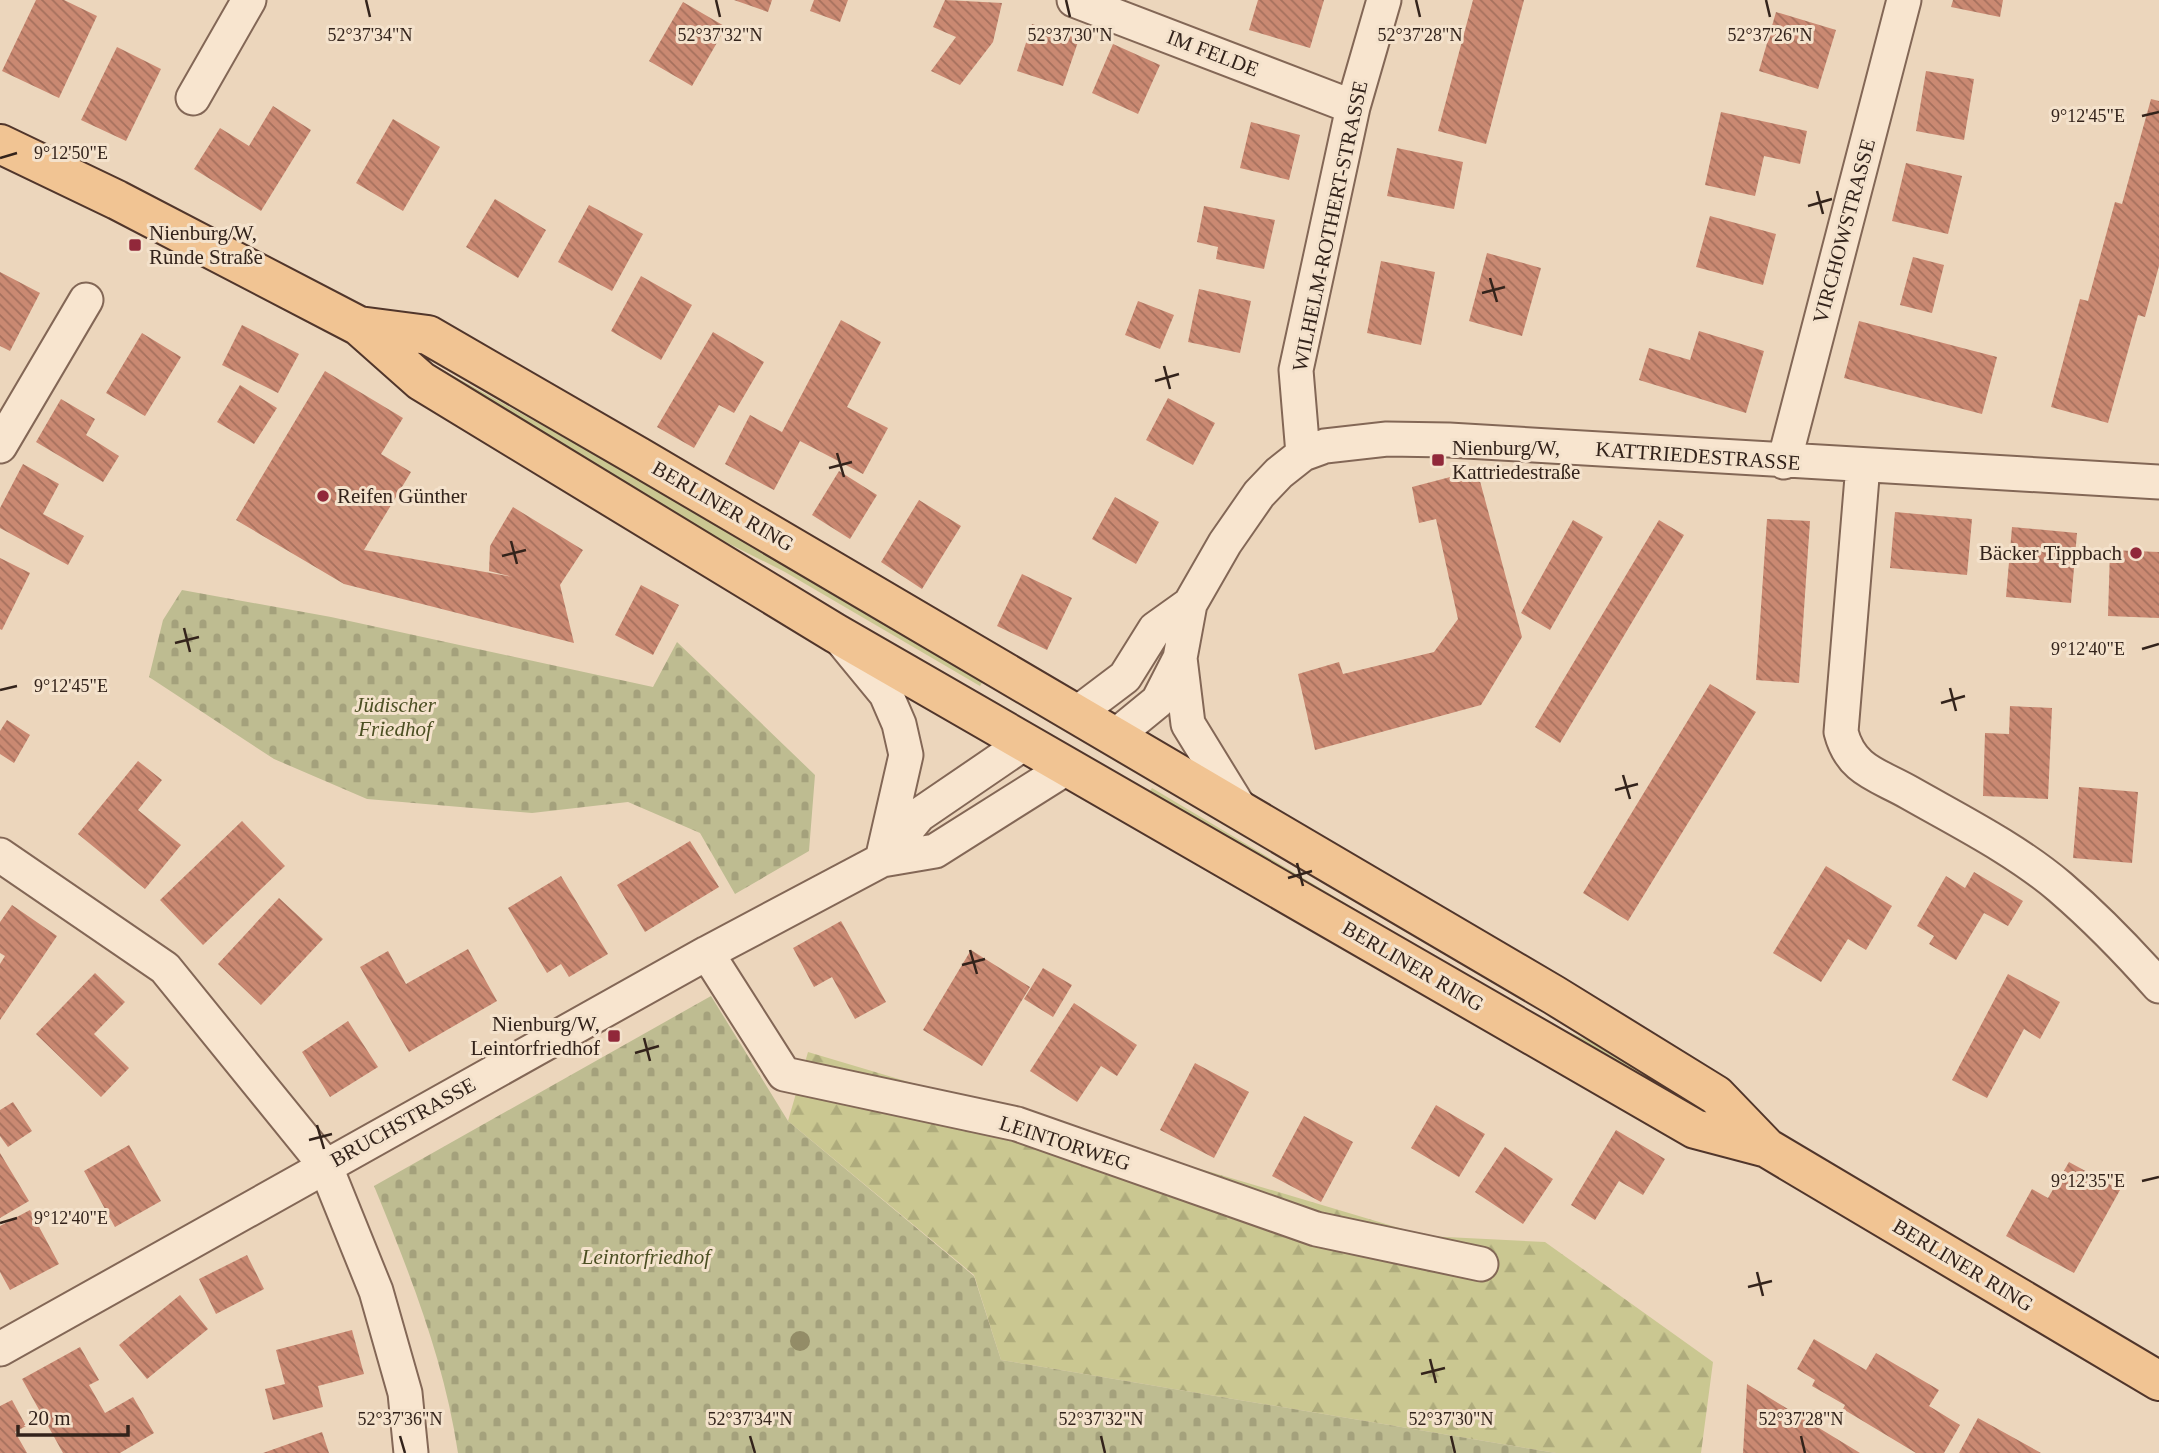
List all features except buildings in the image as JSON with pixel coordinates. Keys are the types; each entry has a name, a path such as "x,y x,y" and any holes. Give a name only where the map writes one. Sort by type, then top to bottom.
{"main road":[{"name":"BERLINER RING","path":"0,145 117,200 359,326 421,381 835,633 1695,1129 1767,1148"},
{"name":"BERLINER RING","path":"359,326 428,335 1076,714 1716,1095 1767,1148 2159,1381"},
{"path":"1026,742 1076,714"},
{"path":"1068,766 1114,737"}],"street":[{"path":"193,98 249,0"},
{"name":"IM FELDE","path":"1074,0 1353,107"},
{"name":"WILHELM-ROTHERT-STRASSE","path":"1303,454 1296,370 1353,107 1384,0"},
{"name":"VIRCHOWSTRASSE","path":"1784,462 1904,0"},
{"path":"0,446 86,300"},
{"name":"KATTRIEDESTRASSE","path":"1114,737 1158,701 1180,658 1190,604 1225,543 1259,494 1303,454 1325,446 1387,439 2159,482"},
{"path":"1863,465 1841,732 1851,758 1871,773 2001,845 2059,886 2115,938 2159,986"},
{"name":"KATTRIEDESTRASSE","path":"1076,714 1125,677 1156,629 1190,604"},
{"path":"835,633 886,694 899,724 906,755 882,860"},
{"name":"KATTRIEDESTRASSE","path":"1180,658 1188,724 1242,812"},
{"name":"BRUCHSTRASSE","path":"882,860 919,815 1026,742"},
{"name":"BRUCHSTRASSE","path":"0,1349 707,953 882,860 935,851 1068,766"},
{"path":"0,855 164,968 325,1166 376,1291 405,1393 411,1453"},
{"name":"LEINTORWEG","path":"707,953 785,1074 1017,1124 1316,1229 1480,1264"}],"green space":[{"path":"403,348 634,476 984,679 980,686 785,572 694,526"},
{"name":"Jüdischer Friedhof","path":"182,590 331,617 653,687 677,642 815,775 809,851 735,894 700,833 628,802 532,813 367,799 274,759 149,677 163,620"},
{"path":"1152,788 1545,1022 1625,1056 1694,1105 1691,1110 1145,799"},
{"name":"Leintorfriedhof","path":"711,996 788,1121 974,1276 1001,1360 1556,1453 458,1453 435,1350 413,1284 374,1186"},
{"path":"808,1052 1426,1236 1545,1242 1713,1362 1701,1453 1556,1453 1001,1360 974,1275 788,1121"}],"place":[{"name":"Nienburg/W, Runde Straße","path":"135,245"},
{"name":"Nienburg/W, Kattriedestraße","path":"1438,460"},
{"name":"Reifen Günther","path":"323,496"},
{"name":"Bäcker Tippbach","path":"2136,553"},
{"name":"Nienburg/W, Leintorfriedhof","path":"614,1036"}]}
